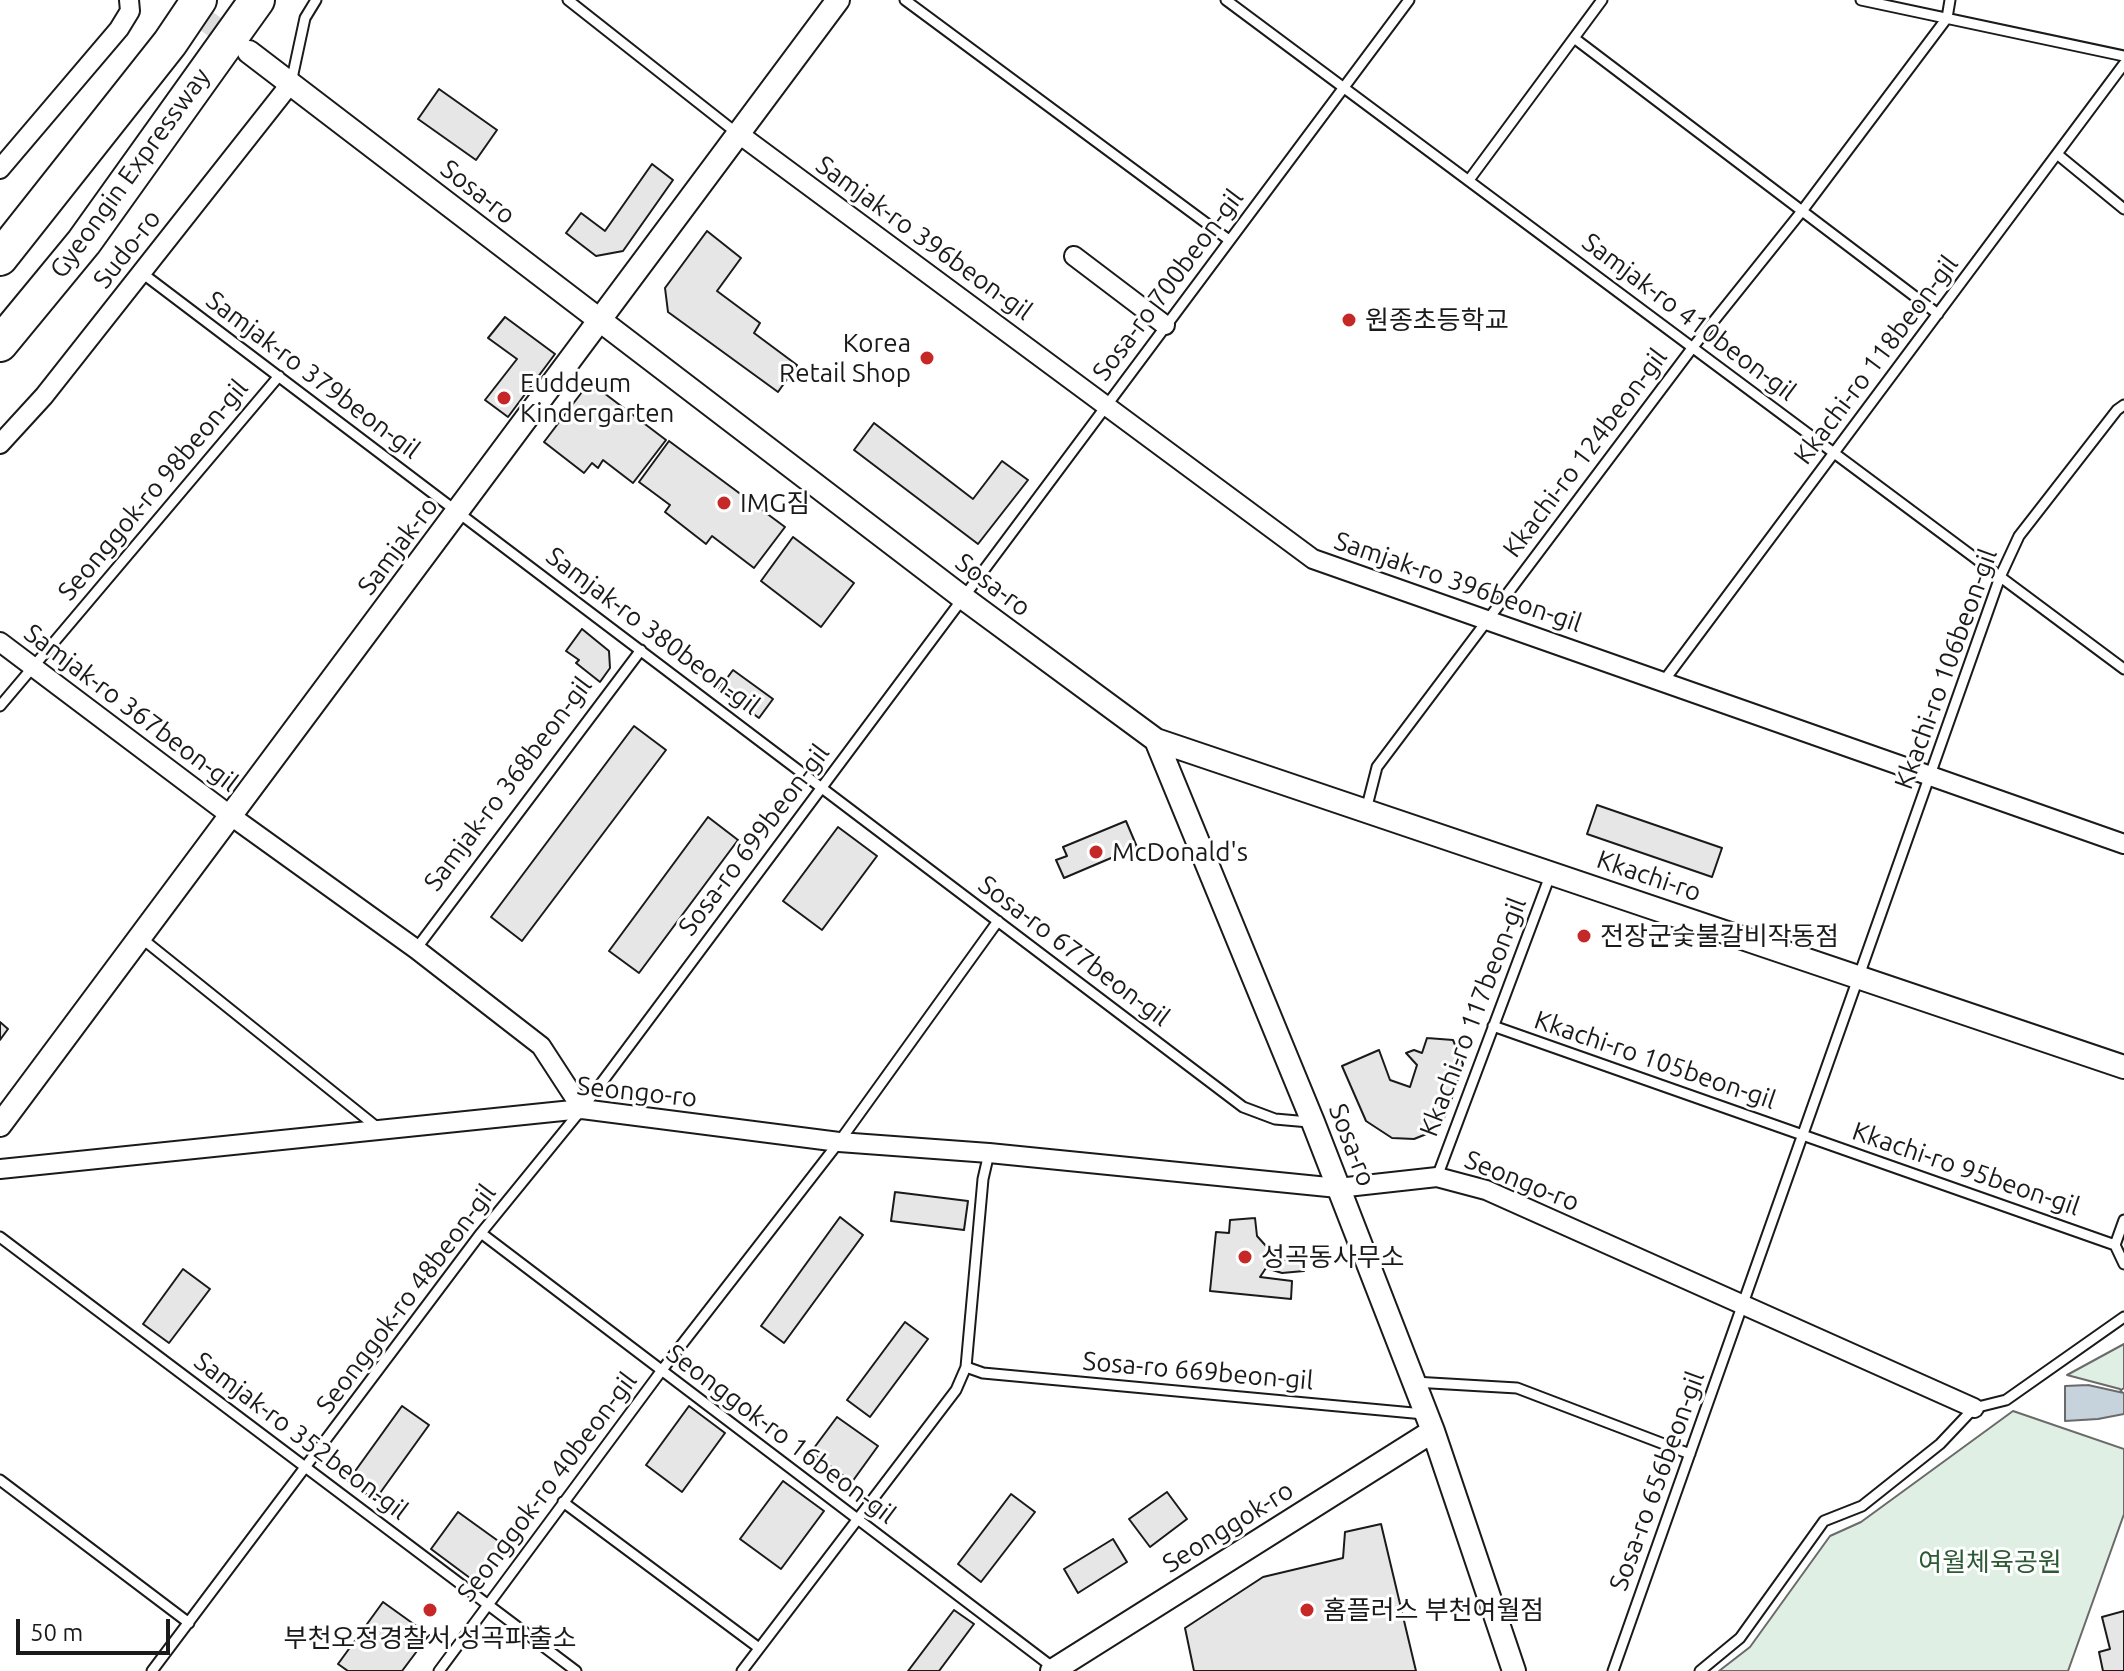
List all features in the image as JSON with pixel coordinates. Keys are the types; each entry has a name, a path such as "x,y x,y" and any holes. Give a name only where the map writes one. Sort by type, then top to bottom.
{"highway":[{"name":"Gyeongin Expressway","path":"0,258 170,43 199,0"},
{"name":"Gyeongin Expressway","path":"0,344 84,242 257,0"}],"street":[{"path":"0,167 119,29 130,11 129,0"},
{"name":"Samjak-ro","path":"0,1125 838,0"},
{"name":"Sosa-ro","path":"249,52 962,597 1156,740 1313,1122 1430,1423 1514,1671"},
{"name":"Sudo-ro","path":"0,444 44,396 291,83"},
{"name":"Samjak-ro 396beon-gil","path":"739,134 1313,559 2124,844"},
{"path":"1074,256 1165,325"},
{"name":"Samjak-ro 367beon-gil","path":"0,642 231,816"},
{"name":"Kkachi-ro","path":"1156,740 2124,1067"},
{"path":"231,816 416,949 541,1046 582,1109"},
{"name":"Seongo-ro","path":"0,1169 582,1109 839,1142 989,1153 1338,1188 1437,1177 1486,1190 1974,1408"},
{"name":"Seonggok-ro","path":"1053,1670 1430,1423"}],"lane":[{"path":"291,83 305,18 316,0"},
{"path":"568,0 739,134"},
{"path":"905,0 1229,240"},
{"name":"Samjak-ro 410beon-gil","path":"1226,0 2124,669"},
{"name":"Sosa-ro 700beon-gil","path":"962,597 1409,0"},
{"path":"1469,180 1602,0"},
{"path":"1861,0 2124,56"},
{"name":"Kkachi-ro 124beon-gil","path":"1366,810 1377,767 1693,347 1802,211 1947,18 1950,0"},
{"path":"1574,38 1938,314"},
{"name":"Kkachi-ro 118beon-gil","path":"1663,682 2124,64"},
{"path":"2057,154 2124,209"},
{"name":"Samjak-ro 379beon-gil","path":"142,273 459,512"},
{"name":"Seonggok-ro 98beon-gil","path":"0,706 279,376"},
{"name":"Kkachi-ro 106beon-gil","path":"1859,977 2000,577 2019,536 2124,405"},
{"name":"Samjak-ro 380beon-gil","path":"459,512 821,786"},
{"name":"Sosa-ro 699beon-gil","path":"582,1109 962,597"},
{"name":"Samjak-ro 368beon-gil","path":"416,949 641,650"},
{"name":"Sosa-ro 677beon-gil","path":"821,786 1243,1107 1275,1119 1313,1122"},
{"name":"Kkachi-ro 117beon-gil","path":"1437,1177 1551,872"},
{"path":"839,1142 998,921"},
{"path":"140,937 382,1130"},
{"name":"Kkachi-ro 105beon-gil","path":"1742,1305 1859,977"},
{"name":"Kkachi-ro 105beon-gil","path":"1493,1026 1803,1135"},
{"name":"Seonggok-ro 48beon-gil","path":"152,1671 481,1233 582,1109"},
{"name":"Kkachi-ro 95beon-gil","path":"1803,1135 2115,1245"},
{"name":"Seonggok-ro 40beon-gil","path":"439,1671 662,1370 839,1142"},
{"path":"742,1671 956,1390 966,1367 983,1179 989,1153"},
{"path":"2124,1220 2115,1245 2124,1264"},
{"name":"Seonggok-ro 16beon-gil","path":"481,1233 1053,1670"},
{"name":"Samjak-ro 352beon-gil","path":"0,1237 576,1671"},
{"name":"Sosa-ro 656beon-gil","path":"1613,1671 1742,1305"},
{"path":"1700,1671 1740,1638 1824,1521 1862,1506 1940,1444 1974,1408 2006,1400 2124,1317"},
{"name":"Sosa-ro 669beon-gil","path":"966,1367 983,1373 1430,1423"},
{"path":"1414,1382 1517,1388 1690,1454"},
{"path":"0,1480 189,1623"},
{"path":"563,1502 759,1648"}],"green space":[{"path":"2124,1344 2124,1388 2121,1390 2124,1399 2120,1389 2067,1375"},
{"name":"여월체육공원","path":"2013,1411 2124,1449 2124,1514 2068,1671 1719,1671 1750,1647 1830,1536 1861,1522"}],"shaded area":[{"path":"2088,1385 2124,1393 2124,1414 2065,1421 2065,1386"}],"building":[{"path":"439,89 497,130 476,160 418,119"},
{"path":"652,164 673,180 623,251 596,256 566,233 581,213 605,231"},
{"path":"707,231 741,258 717,291 760,323 754,333 797,365 778,392 668,312 665,288"},
{"path":"505,317 555,354 508,417 485,400 517,359 488,338"},
{"path":"600,390 666,440 633,483 603,460 598,468 592,463 584,473 544,442 582,392"},
{"path":"874,423 973,499 1002,461 1028,480 978,544 854,450"},
{"path":"669,441 785,527 754,568 712,536 706,544 665,512 670,505 639,482"},
{"path":"793,537 854,583 821,627 761,581"},
{"path":"582,629 609,651 610,668 600,682 566,651"},
{"path":"733,670 773,699 759,718 719,689"},
{"path":"634,726 666,750 522,941 491,917"},
{"path":"1597,805 1722,848 1712,877 1587,834"},
{"path":"708,817 738,840 639,973 609,951"},
{"name":"McDonald's","path":"1126,821 1137,847 1064,878 1056,860 1067,856 1063,847"},
{"path":"838,827 877,856 822,930 783,901"},
{"path":"0,1022 8,1029 0,1040"},
{"path":"1427,1038 1453,1040 1463,1064 1452,1098 1442,1123 1434,1131 1414,1139 1392,1138 1366,1121 1342,1066 1379,1050 1390,1080 1410,1087 1417,1065 1406,1053 1414,1050 1422,1053"},
{"path":"895,1192 968,1201 964,1230 891,1221"},
{"path":"840,1217 863,1235 784,1343 761,1326"},
{"name":"성곡동사무소","path":"1255,1218 1257,1236 1275,1256 1279,1259 1303,1260 1304,1271 1282,1273 1266,1268 1260,1277 1292,1281 1291,1299 1210,1291 1216,1232 1229,1233 1230,1220"},
{"path":"183,1269 210,1289 169,1343 143,1324"},
{"path":"905,1322 928,1339 870,1417 847,1400"},
{"path":"402,1406 429,1425 375,1500 348,1481"},
{"path":"689,1406 725,1433 682,1492 646,1465"},
{"path":"837,1417 878,1446 852,1482 811,1452"},
{"path":"783,1481 824,1511 781,1569 740,1539"},
{"path":"1167,1492 1187,1519 1150,1547 1129,1519"},
{"path":"1011,1494 1035,1512 981,1582 958,1564"},
{"path":"458,1512 501,1543 474,1581 431,1549"},
{"name":"홈플러스 부천여월점","path":"1381,1524 1416,1671 1194,1671 1185,1628 1263,1577 1343,1558 1345,1532"},
{"path":"1113,1539 1127,1562 1078,1593 1064,1569"},
{"path":"383,1602 429,1635 402,1671 348,1671 338,1664"},
{"path":"954,1610 974,1624 939,1671 908,1671"},
{"path":"2124,1611 2124,1671 2103,1671 2099,1652 2110,1649 2102,1617"}],"tunnel":[{"path":"178,0 238,44"}],"place":[{"name":"원종초등학교","path":"1349,320"},
{"name":"Korea Retail Shop","path":"927,358"},
{"name":"Euddeum Kindergarten","path":"504,398"},
{"name":"IMG짐","path":"724,503"},
{"name":"McDonald's","path":"1096,852"},
{"name":"전장군숯불갈비작동점","path":"1584,936"},
{"name":"성곡동사무소","path":"1245,1257"},
{"name":"부천오정경찰서 성곡파출소","path":"430,1610"},
{"name":"홈플러스 부천여월점","path":"1307,1610"}]}
